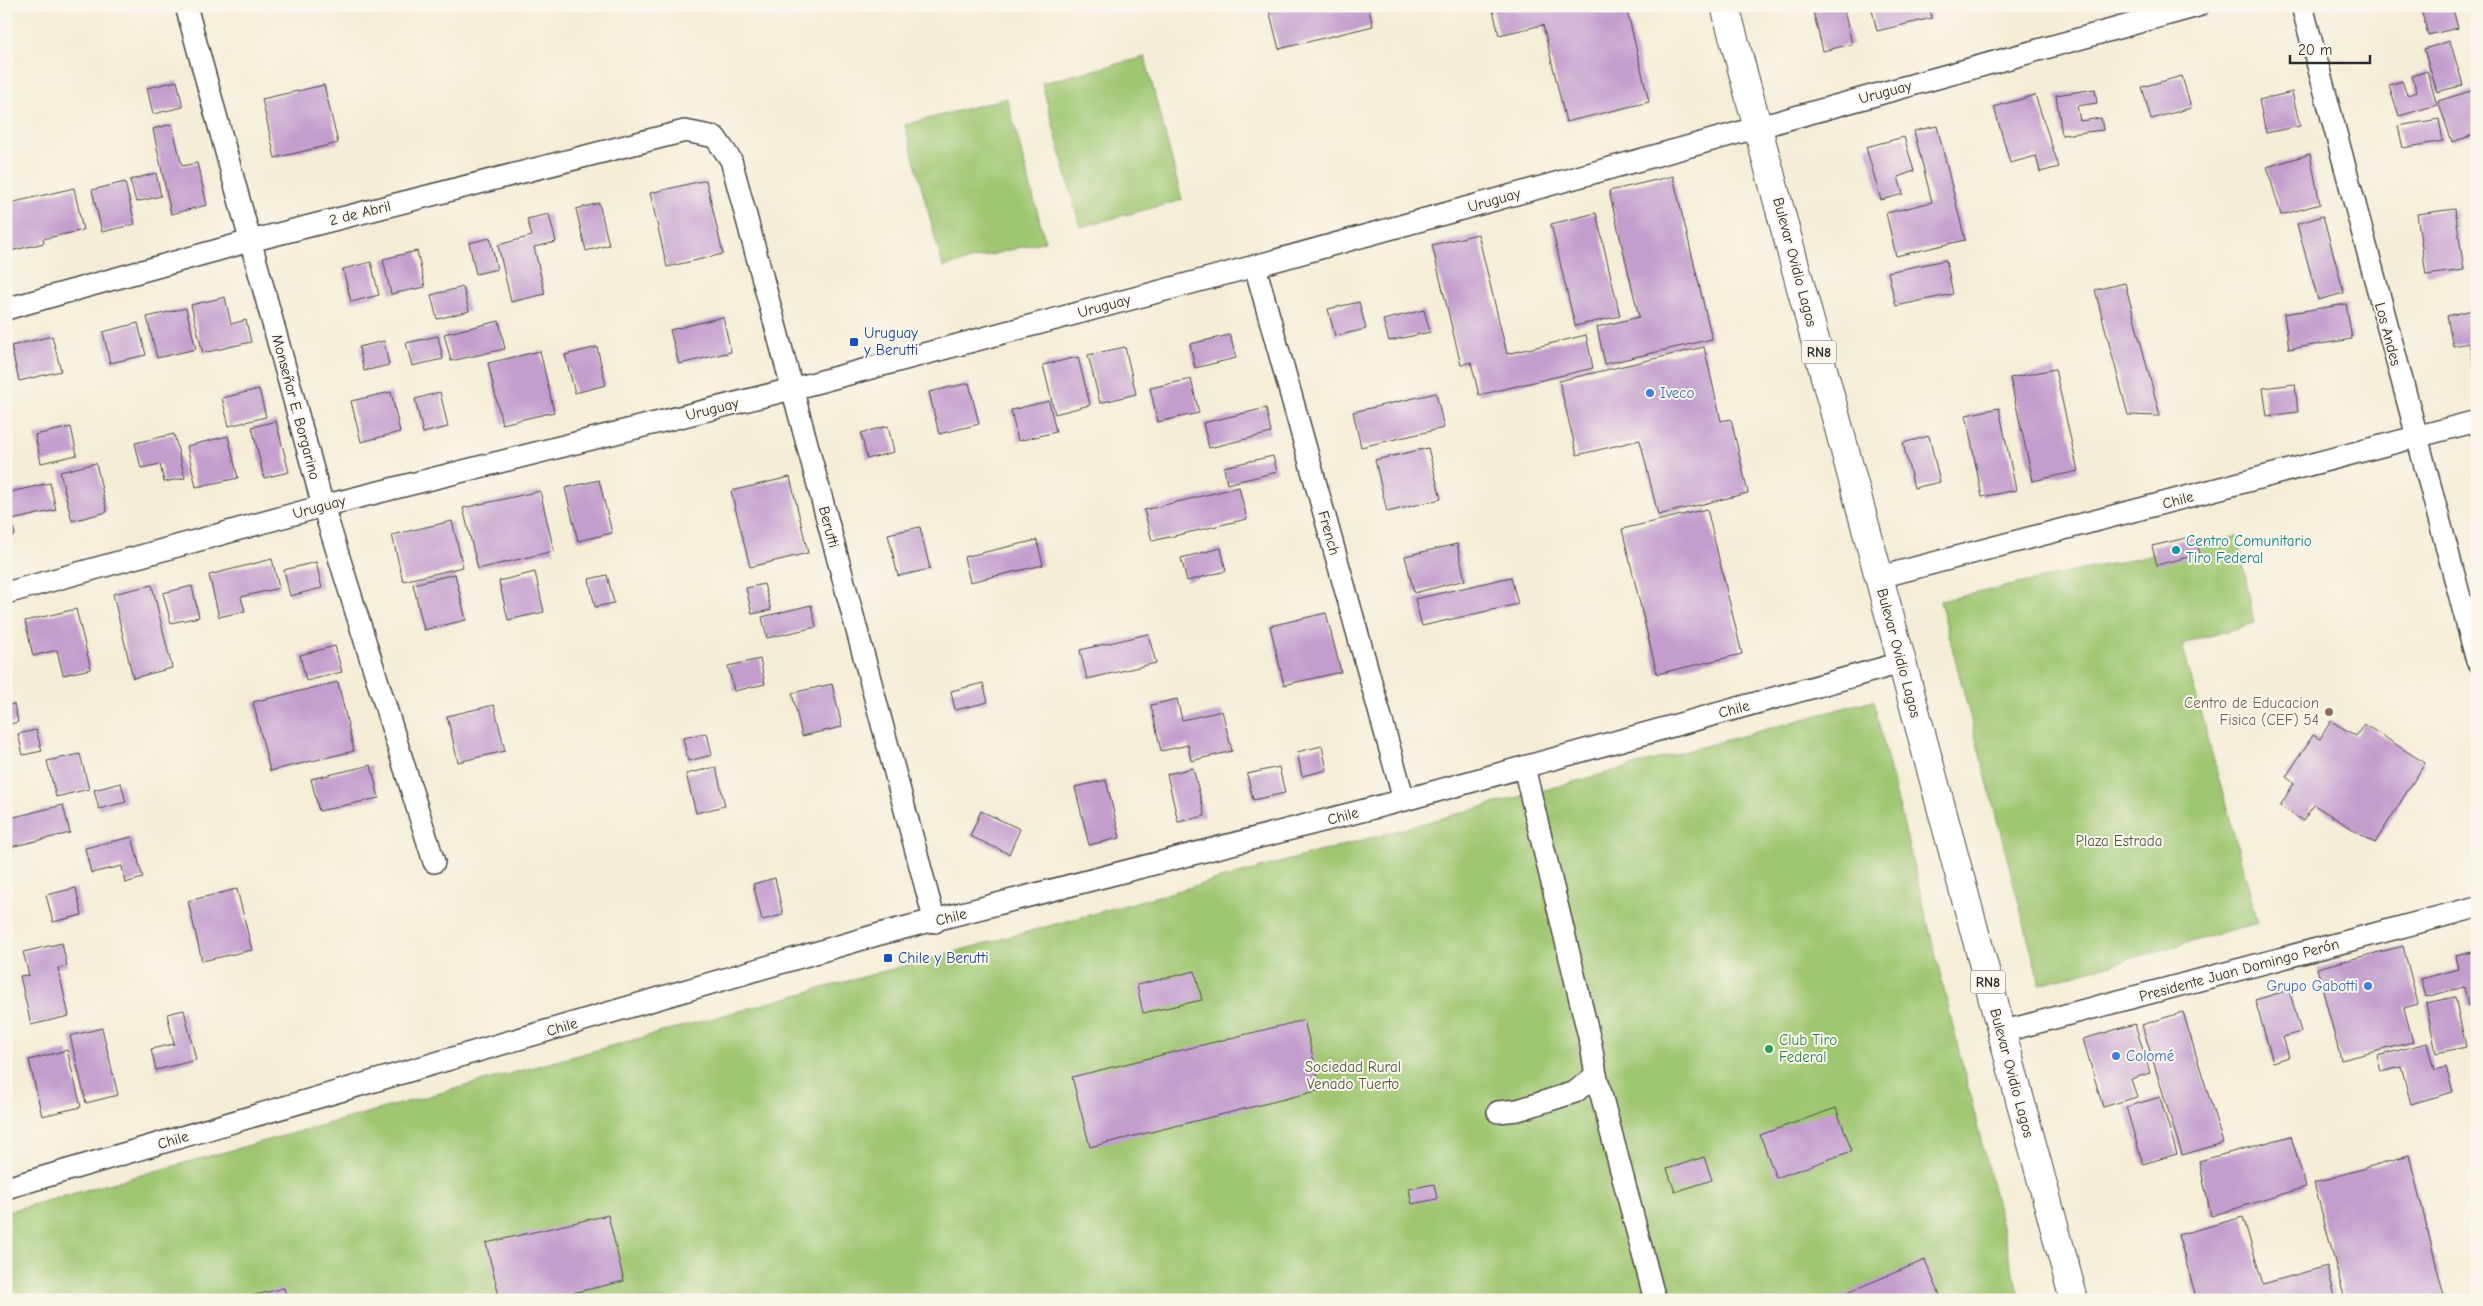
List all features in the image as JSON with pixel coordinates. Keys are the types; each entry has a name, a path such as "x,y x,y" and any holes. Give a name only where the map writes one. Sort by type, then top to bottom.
{"highway":[{"name":"Bulevar Ovidio Lagos","path":"1725,6 2074,1300"}],"street":[{"name":"Monseñor E. Borgarino","path":"186,6 324,506 434,862"},
{"name":"Uruguay","path":"6,592 324,506 792,389 1255,266 2198,6"},
{"name":"Los Andes","path":"2302,6 2416,439 2477,661"},
{"name":"2 de Abril","path":"6,309 250,241 685,131 715,137"},
{"name":"Berutti","path":"715,137 731,160 935,922"},
{"name":"French","path":"1255,266 1404,800"},
{"name":"Chile","path":"1880,578 2416,439 2477,421"},
{"name":"Chile","path":"7,1185 880,934 935,922 1404,800 1901,663"},
{"path":"1524,767 1591,1045 1596,1075 1655,1300"},
{"name":"Presidente Juan Domingo Perón","path":"2001,1032 2477,907"},
{"path":"1498,1112 1518,1110 1575,1092 1596,1075"}],"green space":[{"path":"1145,57 1182,200 1080,227 1042,83"},
{"path":"1007,98 1045,241 943,267 905,125"},
{"name":"Plaza Estrada","path":"2238,536 2254,623 2182,644 2258,923 2040,984 1940,601"},
{"name":"Sociedad Rural Venado Tuerto","path":"1873,700 2020,1300 6,1300 6,1212"}],"building":[{"path":"1268,6 1368,6 1373,26 1279,49"},
{"path":"1492,6 1626,6 1649,102 1566,122 1543,25 1499,35"},
{"path":"1843,6 1852,44 1823,51 1813,11"},
{"path":"1871,6 1929,6 1932,18 1877,31"},
{"path":"2420,6 2452,6 2458,28 2428,35"},
{"path":"2450,41 2463,85 2437,92 2424,49"},
{"path":"2427,71 2437,105 2399,116 2389,85 2402,81 2407,95 2417,92 2412,76"},
{"path":"2182,76 2191,108 2151,119 2142,87"},
{"path":"177,81 183,107 153,114 147,88"},
{"path":"324,85 338,143 275,158 262,99"},
{"path":"2095,89 2097,103 2077,106 2080,121 2101,118 2103,130 2062,135 2056,95"},
{"path":"2477,89 2477,134 2452,142 2438,101"},
{"path":"2292,92 2300,126 2266,133 2259,100"},
{"path":"2035,95 2059,167 2040,172 2036,156 2010,163 1994,107"},
{"path":"2439,119 2443,141 2403,148 2398,126"},
{"path":"172,124 182,166 197,163 207,205 171,214 153,129"},
{"path":"1937,126 1965,240 1896,256 1886,213 1932,202 1914,131"},
{"path":"1904,137 1914,171 1898,177 1903,194 1881,200 1866,147"},
{"path":"2310,154 2320,204 2281,215 2267,167"},
{"path":"156,173 161,196 136,202 130,180"},
{"path":"1673,176 1712,339 1605,364 1597,327 1639,317 1609,191"},
{"path":"706,180 723,254 667,267 650,193"},
{"path":"125,182 135,224 102,232 92,190"},
{"path":"74,188 83,230 43,239 44,243 6,252 6,204"},
{"path":"599,203 609,245 586,251 576,209"},
{"path":"2455,209 2464,270 2426,275 2417,214"},
{"path":"1596,213 1620,316 1575,326 1551,224"},
{"path":"549,214 556,242 534,247 545,294 511,302 498,245 532,236 527,219"},
{"path":"2323,216 2344,293 2318,300 2297,224"},
{"path":"1478,234 1507,354 1586,335 1593,368 1479,395 1471,362 1461,365 1432,245"},
{"path":"490,238 497,269 476,274 469,243"},
{"path":"417,251 425,287 391,294 383,259"},
{"path":"1946,260 1953,294 1896,306 1888,272"},
{"path":"371,262 379,295 351,302 343,269"},
{"path":"2125,283 2160,416 2128,415 2095,290"},
{"path":"463,287 469,311 437,319 431,295"},
{"path":"225,297 231,324 246,320 251,342 203,353 191,305"},
{"path":"1359,302 1366,329 1335,336 1328,309"},
{"path":"2346,304 2352,339 2289,349 2284,314"},
{"path":"186,308 196,349 157,358 147,317"},
{"path":"2477,309 2477,367 2474,368 2469,343 2453,346 2447,316"},
{"path":"1424,310 1430,332 1389,341 1383,320"},
{"path":"723,317 731,352 679,364 670,330"},
{"path":"499,321 505,349 451,361 444,334"},
{"path":"138,323 146,355 110,363 103,332"},
{"path":"1230,335 1236,358 1195,368 1190,344"},
{"path":"52,336 61,371 19,381 11,346"},
{"path":"438,336 443,359 412,366 406,343"},
{"path":"384,341 389,365 364,371 359,347"},
{"path":"597,347 606,385 575,393 565,355"},
{"path":"1125,347 1136,394 1100,403 1088,355"},
{"path":"1704,347 1721,421 1731,419 1748,493 1658,515 1640,440 1577,455 1559,381"},
{"path":"540,351 554,412 502,424 488,363"},
{"path":"1078,357 1090,405 1055,414 1043,365"},
{"path":"2055,369 2078,471 2033,481 2010,378"},
{"path":"1191,379 1199,413 1158,422 1150,388"},
{"path":"969,383 979,424 939,434 929,392"},
{"path":"2295,384 2298,412 2267,416 2263,388"},
{"path":"259,389 266,417 229,426 222,398"},
{"path":"391,392 400,432 361,442 351,401"},
{"path":"440,392 448,427 423,433 415,399"},
{"path":"1436,393 1444,428 1361,447 1353,412"},
{"path":"1049,401 1056,432 1018,441 1011,410"},
{"path":"1266,408 1271,433 1209,448 1203,423"},
{"path":"1999,408 2016,490 1982,497 1966,415"},
{"path":"276,421 289,472 264,478 252,427"},
{"path":"888,426 894,452 867,459 861,433"},
{"path":"71,427 77,455 41,463 35,435"},
{"path":"174,434 185,478 164,482 160,464 141,468 135,443"},
{"path":"228,436 238,478 196,487 187,446"},
{"path":"1929,436 1940,482 1914,488 1903,443"},
{"path":"1428,448 1441,499 1387,512 1375,460"},
{"path":"1273,456 1277,472 1227,484 1224,467"},
{"path":"96,463 107,512 72,521 60,472"},
{"path":"790,477 808,553 750,567 731,491"},
{"path":"599,480 612,533 578,541 565,488"},
{"path":"50,483 56,510 12,520 15,535 6,537 6,493"},
{"path":"1239,487 1247,519 1152,541 1144,510"},
{"path":"540,491 554,551 478,569 463,508"},
{"path":"1707,509 1742,654 1657,674 1622,529"},
{"path":"452,521 463,567 403,581 392,535"},
{"path":"920,527 930,569 898,576 888,534"},
{"name":"Centro Comunitario Tiro Federal","path":"2195,536 2200,554 2157,565 2152,546"},
{"path":"1037,540 1043,565 970,582 964,557"},
{"path":"1457,544 1465,580 1414,593 1405,556"},
{"path":"1221,548 1226,571 1187,581 1181,558"},
{"path":"272,559 279,588 241,597 245,611 219,617 209,575"},
{"path":"316,562 322,588 290,596 284,570"},
{"path":"535,572 544,612 508,620 499,581"},
{"path":"455,574 466,620 424,630 413,584"},
{"path":"607,575 614,603 595,607 589,579"},
{"path":"1511,577 1518,604 1422,626 1415,599"},
{"path":"764,584 771,610 752,614 746,588"},
{"path":"152,585 172,668 133,678 113,594"},
{"path":"192,586 199,617 171,623 163,593"},
{"path":"811,605 816,627 767,638 762,617"},
{"path":"76,609 91,669 63,675 57,650 33,656 25,621"},
{"path":"1326,613 1341,672 1284,685 1270,626"},
{"path":"1148,634 1156,663 1087,679 1080,650"},
{"path":"335,646 342,672 306,681 300,655"},
{"path":"760,659 765,684 734,691 728,666"},
{"path":"338,682 354,751 270,771 253,702"},
{"path":"983,683 988,702 955,710 951,691"},
{"path":"832,684 842,727 802,736 792,693"},
{"path":"1177,699 1182,720 1222,711 1232,751 1191,761 1188,745 1161,751 1151,705"},
{"path":"14,704 18,722 6,725 6,706"},
{"path":"494,705 505,751 458,762 447,716"},
{"path":"2331,721 2356,736 2364,724 2425,763 2375,843 2314,805 2303,821 2280,806 2294,783 2286,777 2313,735 2320,739"},
{"path":"36,730 42,751 23,755 18,734"},
{"path":"707,733 712,755 688,761 683,738"},
{"path":"1322,746 1327,770 1302,776 1297,752"},
{"path":"80,754 89,789 56,797 47,761"},
{"path":"371,765 379,798 319,811 311,779"},
{"path":"716,767 725,806 696,813 686,774"},
{"path":"1279,767 1285,793 1253,800 1247,774"},
{"path":"1193,768 1205,816 1178,822 1167,774"},
{"path":"1106,780 1120,838 1089,845 1075,787"},
{"path":"121,783 126,802 99,809 94,790"},
{"path":"63,805 70,833 6,848 6,819"},
{"path":"981,811 1020,829 1009,854 970,836"},
{"path":"132,837 143,878 125,883 122,866 91,873 85,848"},
{"path":"775,878 783,915 762,920 753,884"},
{"path":"76,888 82,915 53,922 46,895"},
{"path":"237,889 252,950 202,961 188,901"},
{"path":"62,943 67,966 58,968 69,1016 31,1025 20,976 29,975 23,952"},
{"name":"Grupo Gabotti","path":"2403,946 2418,1004 2404,1008 2413,1042 2341,1060 2317,968"},
{"path":"2477,951 2477,1004 2468,1006 2464,987 2426,997 2421,979 2458,969 2455,956"},
{"path":"1195,971 1202,1000 1143,1013 1137,985"},
{"path":"2289,990 2301,1032 2283,1037 2289,1057 2273,1062 2255,1000"},
{"path":"2455,997 2466,1047 2436,1053 2426,1003"},
{"path":"184,1010 196,1060 156,1070 151,1049 174,1044 167,1014"},
{"path":"2183,1012 2223,1143 2182,1155 2142,1025"},
{"path":"1304,1020 1321,1090 1090,1147 1072,1077"},
{"name":"Colomé","path":"2135,1024 2150,1073 2131,1079 2137,1097 2103,1107 2083,1039"},
{"path":"102,1028 118,1095 86,1103 70,1036"},
{"path":"2427,1043 2434,1070 2446,1067 2453,1092 2411,1104 2401,1067 2381,1072 2377,1056"},
{"path":"67,1050 81,1107 42,1116 29,1060"},
{"path":"2160,1097 2177,1154 2143,1164 2126,1107"},
{"path":"1836,1108 1852,1151 1776,1178 1760,1135"},
{"path":"2291,1136 2306,1187 2211,1216 2199,1161"},
{"path":"2409,1155 2445,1300 2345,1300 2314,1183"},
{"path":"1704,1157 1712,1180 1675,1192 1667,1169"},
{"path":"1434,1184 1437,1199 1412,1204 1409,1189"},
{"path":"608,1215 624,1281 543,1300 500,1300 486,1243"},
{"path":"2243,1217 2263,1284 2327,1266 2336,1300 2197,1300 2178,1235"},
{"path":"1925,1260 1942,1300 1829,1300"},
{"path":"284,1288 287,1300 253,1300 251,1296"}],"place":[{"name":"Uruguay y Berutti","path":"854,342"},
{"name":"Iveco","path":"1650,393"},
{"name":"Centro Comunitario Tiro Federal","path":"2176,550"},
{"name":"Centro de Educacion Fisica (CEF) 54","path":"2329,712"},
{"name":"Chile y Berutti","path":"888,958"},
{"name":"Grupo Gabotti","path":"2368,986"},
{"name":"Club Tiro Federal","path":"1769,1049"},
{"name":"Colomé","path":"2116,1056"}]}
